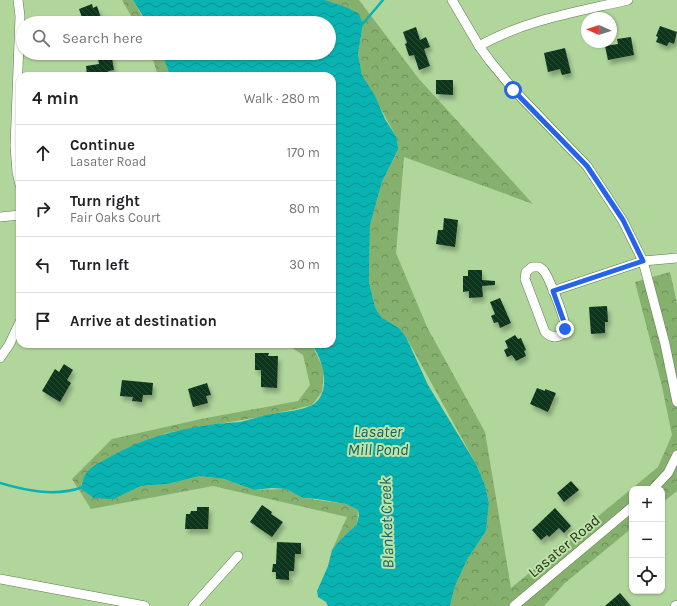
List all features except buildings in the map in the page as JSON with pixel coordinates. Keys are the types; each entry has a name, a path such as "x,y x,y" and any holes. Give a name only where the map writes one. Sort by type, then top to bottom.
{"street":[{"path":"18,0 20,16"},
{"path":"452,0 479,46 513,90 587,166 623,220 643,261 665,344 677,402"},
{"path":"479,46 495,37 524,26 628,0"},
{"path":"18,72 19,60"},
{"path":"0,217 16,215"},
{"path":"553,291 643,261 677,258"},
{"path":"539,266 544,270 553,291 565,329 559,336 553,337 545,332 525,279 526,272 532,267 539,266"},
{"path":"0,358 10,345 16,331"},
{"path":"656,486 668,473 677,456"},
{"name":"Lasater Road","path":"514,606 629,510"},
{"path":"193,606 238,556"},
{"path":"0,579 145,606"}],"green space":[{"path":"122,0 133,0 142,16 131,16"},
{"path":"325,0 359,0 419,79 533,204 404,157 396,253 427,327 485,432 511,588 629,491 629,530 565,583 544,606 450,606 455,586 467,560 486,531 489,503 485,485 476,464 406,337 399,328 381,317 375,307 369,282 370,225 382,182 398,151 397,138 362,75 358,54 363,25"},
{"path":"153,60 164,60 169,72 157,72"},
{"path":"670,272 677,303 677,491 665,501 665,486 635,486 658,467 672,435 661,382 635,282"},
{"path":"292,348 313,348 324,370 322,392 312,405 265,416 166,433 83,480 80,488 116,498 141,486 168,484 200,476 224,479 254,490 286,489 303,498 346,504 358,510 357,524 332,550 347,517 213,486 91,509 72,479 112,439 201,419 298,401 310,385 303,355"}],"water":[{"name":"Lasater Mill Pond","path":"133,0 325,0 348,8 359,14 363,24 358,54 362,75 375,96 385,119 397,138 398,150 382,182 370,225 369,282 375,307 381,317 399,328 406,337 428,385 476,464 485,485 489,503 486,531 467,560 455,586 450,606 328,606 326,602 318,597 317,591 328,566 332,550 357,524 359,515 358,510 346,504 303,498 286,489 272,488 254,490 224,479 200,476 168,484 141,486 116,498 110,499 94,498 80,488 85,475 93,467 146,440 184,430 240,422 267,415 298,410 314,404 320,398 323,391 324,374 319,357 314,348 336,348 336,72 169,72 164,60 336,60 336,16 143,16"}],"waterway":[{"path":"361,26 383,0"},
{"path":"0,483 42,492 62,492 83,487"}],"route":[{"path":"513,90 587,166 623,220 643,261 553,291 565,329"}],"water label":[{"name":"Blanket Creek","path":"386,523"}]}
